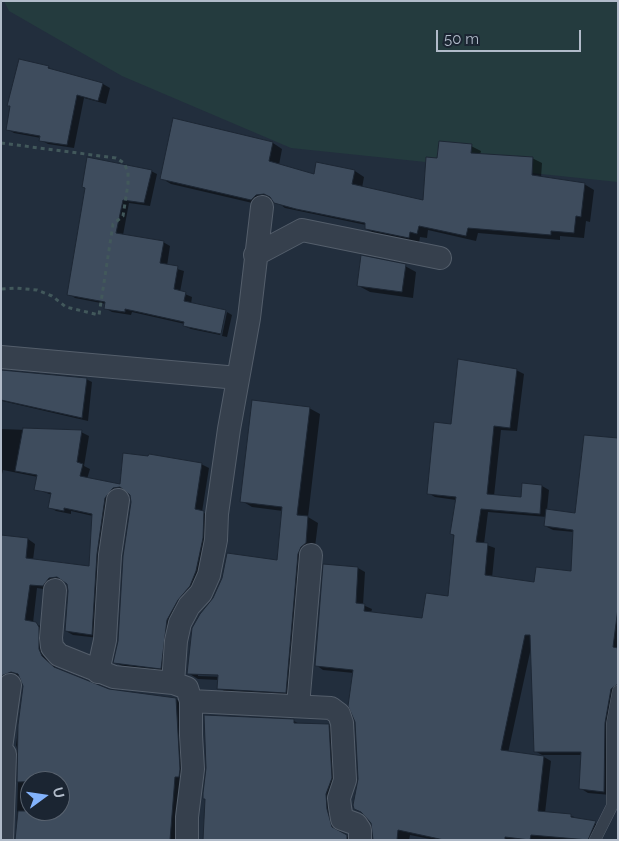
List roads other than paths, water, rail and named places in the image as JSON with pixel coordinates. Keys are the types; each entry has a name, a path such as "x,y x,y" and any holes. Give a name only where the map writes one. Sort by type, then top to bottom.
{"street":[{"path":"173,683 176,642 180,623 189,606 201,593 209,575 216,540 217,514 253,289 255,255 262,207"},
{"path":"255,255 302,230 440,258"},
{"path":"1,357 238,378"},
{"path":"98,672 105,640 110,555 118,500"},
{"path":"298,706 311,554"},
{"path":"55,590 52,647 59,655 114,677 173,683 187,688 192,701 193,769 187,817 187,840"},
{"path":"2,840 5,754 1,749 10,685"},
{"path":"192,701 331,708 339,714 342,723 345,780 339,798 340,807 342,819 356,824 360,830 360,840"}],"lane":[{"path":"595,840 612,806 612,724 618,691"}]}
